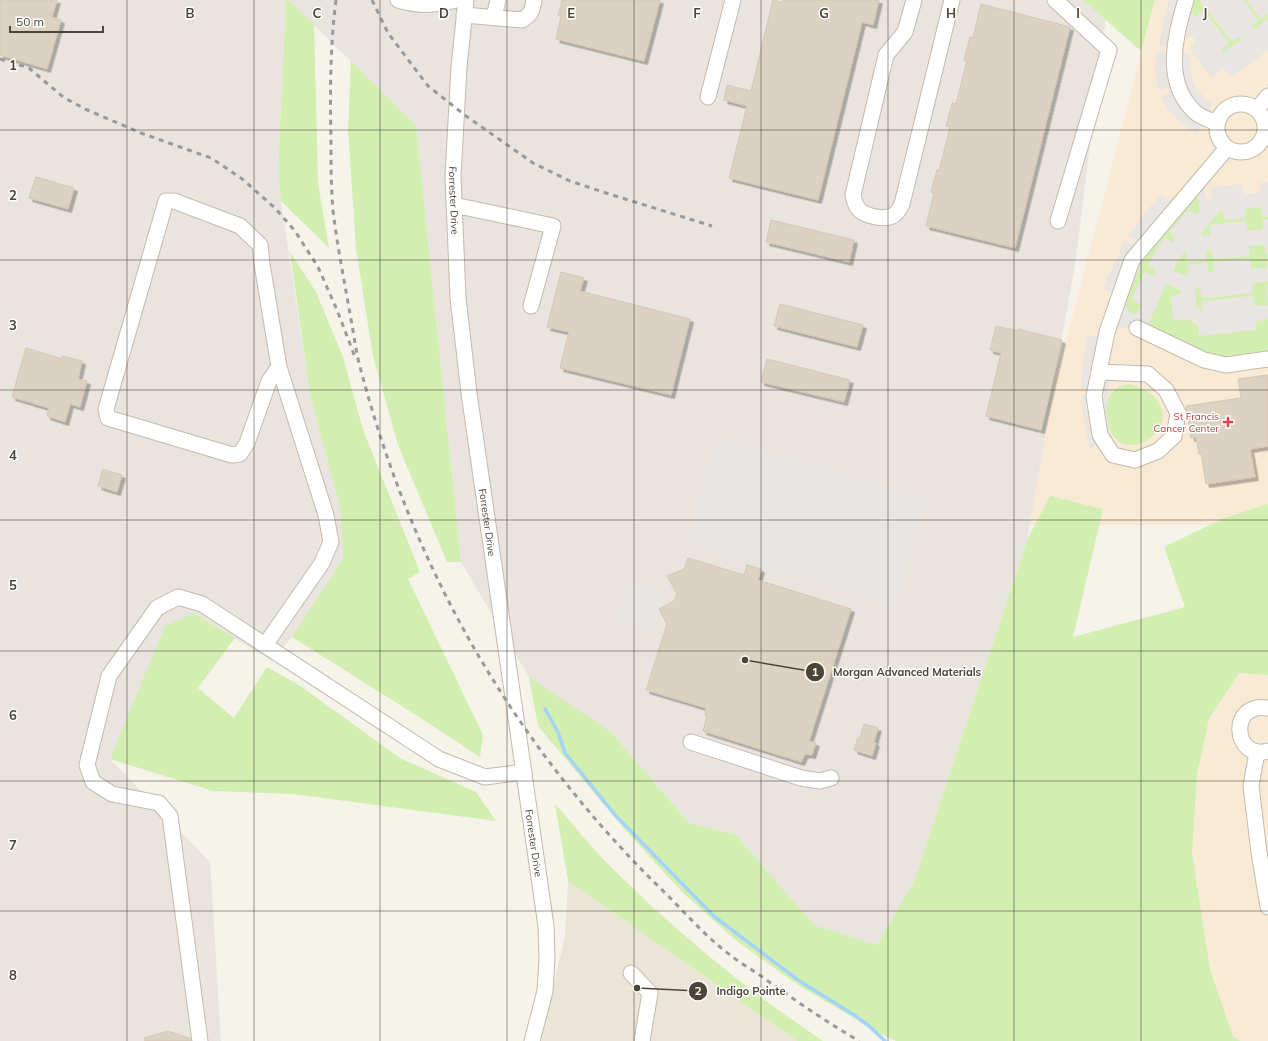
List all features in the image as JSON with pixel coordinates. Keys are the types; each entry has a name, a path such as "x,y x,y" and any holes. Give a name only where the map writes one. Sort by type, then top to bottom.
{"street":[{"path":"398,0 413,4 430,5 457,0"},
{"path":"494,17 498,0"},
{"path":"465,7 494,17 522,20 528,16 532,10 534,0"},
{"path":"708,97 733,0"},
{"path":"914,0 905,32 886,55 853,195 860,211 865,214 885,218 898,212 902,204 952,0"},
{"path":"1055,0 1108,50 1058,220"},
{"path":"1186,0 1181,15 1174,53 1176,79 1183,96 1195,113 1217,123"},
{"name":"Forrester Drive","path":"465,7 456,109 453,176 458,298 468,393 542,892 547,947 545,990 532,1041"},
{"path":"1257,109 1268,96"},
{"path":"1246,104 1257,109 1263,117 1266,134 1257,146 1243,152 1227,148 1219,138 1217,130 1217,123 1223,112 1233,105 1246,104"},
{"path":"1100,372 1148,374 1166,390 1178,413 1174,436 1158,452 1135,460 1113,456 1100,435 1094,396 1107,332 1132,260 1227,148"},
{"path":"265,645 322,563 331,542 326,515 278,367 260,245 240,226 174,201 166,201 106,409 108,418 232,455 240,454 247,444 269,381 278,367"},
{"path":"454,205 553,226 531,306"},
{"path":"1137,328 1204,360 1226,365 1268,360"},
{"path":"200,1041 170,816 159,804 112,794 93,782 87,766 109,676 157,608 178,597 202,604 439,759 485,777 524,772"},
{"path":"1268,708 1256,708 1246,713 1240,722 1239,733 1241,740 1245,745 1262,751 1251,786 1259,852 1268,907"},
{"path":"691,742 801,778 820,781 831,778"},
{"path":"631,973 650,993 642,1041"}],"shaded area":[{"path":"0,0 286,0 278,169 281,201 310,395 340,508 343,558 292,637 272,661 194,613 110,759 210,862 221,1041 0,1041"},
{"path":"288,0 1108,0 1076,258 1027,540 914,881 877,945 814,925 735,834 689,823 611,732 529,677 461,562 416,125"},
{"path":"1155,0 1268,0 1268,525 1018,525"},
{"path":"1169,0 1194,0 1192,10 1194,16 1197,16 1204,11 1229,44 1222,49 1224,52 1241,40 1241,37 1238,37 1232,42 1200,1 1243,0 1259,21 1252,26 1253,30 1268,19 1268,50 1232,77 1224,69 1212,77 1189,49 1195,44 1193,37 1186,37 1184,40 1182,49 1184,53 1191,55 1190,69 1193,82 1201,94 1212,103 1197,134 1182,124 1170,112 1161,97 1168,93 1169,90 1167,88 1159,91 1156,81 1155,71 1157,50 1165,52 1168,50 1166,47 1159,45"},
{"path":"1247,0 1268,0 1268,14 1261,19"},
{"path":"1205,182 1206,198 1209,200 1212,197 1211,187 1242,184 1244,194 1258,193 1260,190 1259,183 1268,182 1268,216 1263,217 1261,207 1247,208 1245,210 1245,218 1225,220 1224,212 1220,211 1201,233 1203,236 1210,235 1210,225 1246,221 1248,231 1261,230 1264,228 1263,220 1268,219 1268,254 1266,254 1265,246 1263,244 1249,246 1249,256 1213,259 1212,251 1209,249 1206,252 1207,260 1187,262 1185,251 1173,268 1173,271 1186,275 1188,273 1187,265 1207,263 1208,271 1212,273 1214,271 1213,262 1249,259 1251,269 1265,268 1268,257 1268,282 1253,283 1252,293 1202,298 1200,289 1196,288 1195,291 1196,307 1201,311 1203,310 1202,301 1253,296 1255,306 1268,305 1268,319 1256,321 1256,330 1199,336 1197,324 1188,319 1173,321 1171,296 1179,294 1181,291 1166,284 1148,324 1118,329 1111,338 1106,410 1110,433 1114,438 1090,448 1084,422 1081,395 1090,395 1089,389 1081,389 1087,335 1097,336 1112,295 1111,292 1103,288 1125,241 1133,245 1137,244 1136,240 1128,236 1160,195 1169,200","holes":["1198,193 1200,212 1196,214 1189,209 1169,232 1175,237 1174,242 1171,242 1165,238 1158,246 1148,266 1155,269 1156,273 1152,275 1145,271 1132,299 1141,306 1137,313 1132,314 1129,312 1126,308 1125,301 1146,254"]},
{"path":"1268,282 1268,291 1263,304"},
{"path":"724,440 925,502 893,605 689,541 718,448 721,449"},
{"path":"632,583 666,593 654,631 620,620"},
{"path":"1239,673 1268,675 1268,1041 1241,1041 1233,1037 1210,969 1192,853 1197,775 1209,719"},
{"path":"568,881 797,1041 541,1041 565,936"}],"green space":[{"path":"286,0 288,0 314,24 318,184 329,248 281,201 278,169"},
{"path":"1083,0 1155,0 1141,51"},
{"path":"1194,0 1202,0 1200,2 1232,41 1240,36 1241,40 1223,52 1222,49 1229,43 1204,11 1197,16 1194,16 1192,10"},
{"path":"1243,0 1247,0 1261,19 1268,14 1268,19 1255,29 1252,29 1252,26 1258,21"},
{"path":"351,61 416,125 461,562 447,562 398,445 373,356 356,249 348,130"},
{"path":"1198,193 1200,212 1169,232 1175,237 1174,242 1171,242 1165,238 1148,265 1155,269 1156,273 1152,275 1145,272 1133,299 1141,306 1137,313 1132,314 1127,309 1125,301 1146,254"},
{"path":"1261,207 1263,217 1268,216 1268,219 1263,220 1264,228 1261,230 1248,231 1245,221 1210,225 1210,235 1201,235 1201,232 1220,211 1224,212 1225,220 1246,208"},
{"path":"1263,244 1265,246 1266,254 1268,254 1267,265 1265,268 1251,269 1249,259 1214,262 1214,271 1212,273 1208,271 1207,263 1186,275 1173,271 1177,262 1185,251 1187,262 1209,249 1212,251 1213,259 1249,256 1249,246"},
{"path":"290,252 316,292 343,357 363,430 420,572 408,579 483,735 480,757 292,637 343,558 340,508 310,395"},
{"path":"1267,281 1268,305 1254,306 1252,296 1202,301 1202,311 1196,307 1196,288 1200,289 1202,298 1252,293 1252,283"},
{"path":"1166,284 1180,289 1181,293 1179,295 1188,319 1198,325 1256,330 1256,321 1268,319 1268,353 1244,358 1215,357 1148,325"},
{"path":"1130,384 1145,390 1155,397 1161,407 1163,418 1162,424 1155,434 1140,443 1128,445 1118,440 1111,431 1107,420 1106,408 1109,397 1116,389"},
{"path":"1050,496 1103,509 1073,637 1185,607 1164,547 1222,519 1268,504 1268,675 1239,673 1209,719 1197,775 1192,853 1210,969 1233,1037 1241,1041 896,1041 881,1034 798,985 738,942 683,893 627,832 538,726 529,677 611,732 689,823 735,834 814,925 877,945 914,881 1027,540"},
{"path":"194,613 235,638 198,688 234,718 267,667 299,685 400,758 476,792 496,821 293,794 213,791 110,759 165,626"},
{"path":"555,804 588,843 634,890 712,959 766,1001 823,1041 797,1041 568,881"}],"building":[{"path":"0,0 57,0 52,17 61,20 47,69 0,55"},
{"path":"562,0 660,0 644,61 556,39 561,16 558,16"},
{"path":"773,0 782,3 783,0 879,0 873,25 862,22 818,200 729,178 747,106 724,100 727,85 751,91"},
{"path":"981,4 1070,27 1015,248 926,226 934,193 931,192 937,170 939,170 950,127 946,126 952,103 956,104 967,61 964,60 970,37 973,38"},
{"path":"36,177 74,188 68,209 29,198"},
{"path":"771,220 854,240 849,262 766,242"},
{"path":"561,272 584,278 580,291 690,319 671,395 560,368 569,332 547,327"},
{"path":"780,304 863,325 857,347 774,326"},
{"path":"996,326 1018,331 1018,329 1062,340 1041,430 986,416 1001,353 990,350"},
{"path":"26,348 62,359 63,356 82,361 78,379 87,381 80,407 70,404 65,422 47,416 49,408 12,397"},
{"path":"767,359 850,380 844,402 761,382"},
{"name":"St Francis Cancer Center","path":"1268,375 1268,446 1250,449 1255,477 1206,484 1201,453 1199,454 1196,437 1191,438 1186,406 1241,398 1238,379"},
{"path":"103,469 122,475 117,492 98,486"},
{"path":"688,558 744,575 747,565 761,569 758,580 851,609 809,741 816,743 812,755 805,754 801,762 703,731 707,716 705,715 706,708 646,690 667,624 659,609 674,601 677,594 667,576 684,569"},
{"path":"864,724 878,728 872,756 854,750 858,737 860,738"},
{"path":"168,1031 191,1039 191,1041 145,1041 144,1038"}],"waterway":[{"path":"545,709 558,732 565,753 616,816 715,917 798,980 854,1015 869,1026 885,1041"}],"railway":[{"path":"336,0 331,71 332,193 336,236 355,344 360,367 384,447 410,517 441,585 476,651 515,714 559,774 607,832 716,944 809,1010 859,1041"},
{"path":"372,0 388,33 428,86 466,116 533,163 570,181 712,226"},
{"path":"0,59 29,68 63,97 85,109 141,133 211,158 241,178 275,208 295,231 318,267 337,310 355,357"}],"place":[{"name":"St Francis Cancer Center","path":"1228,422"},
{"name":"Morgan Advanced Materials","path":"745,660"},
{"name":"Indigo Pointe","path":"637,988"}]}
